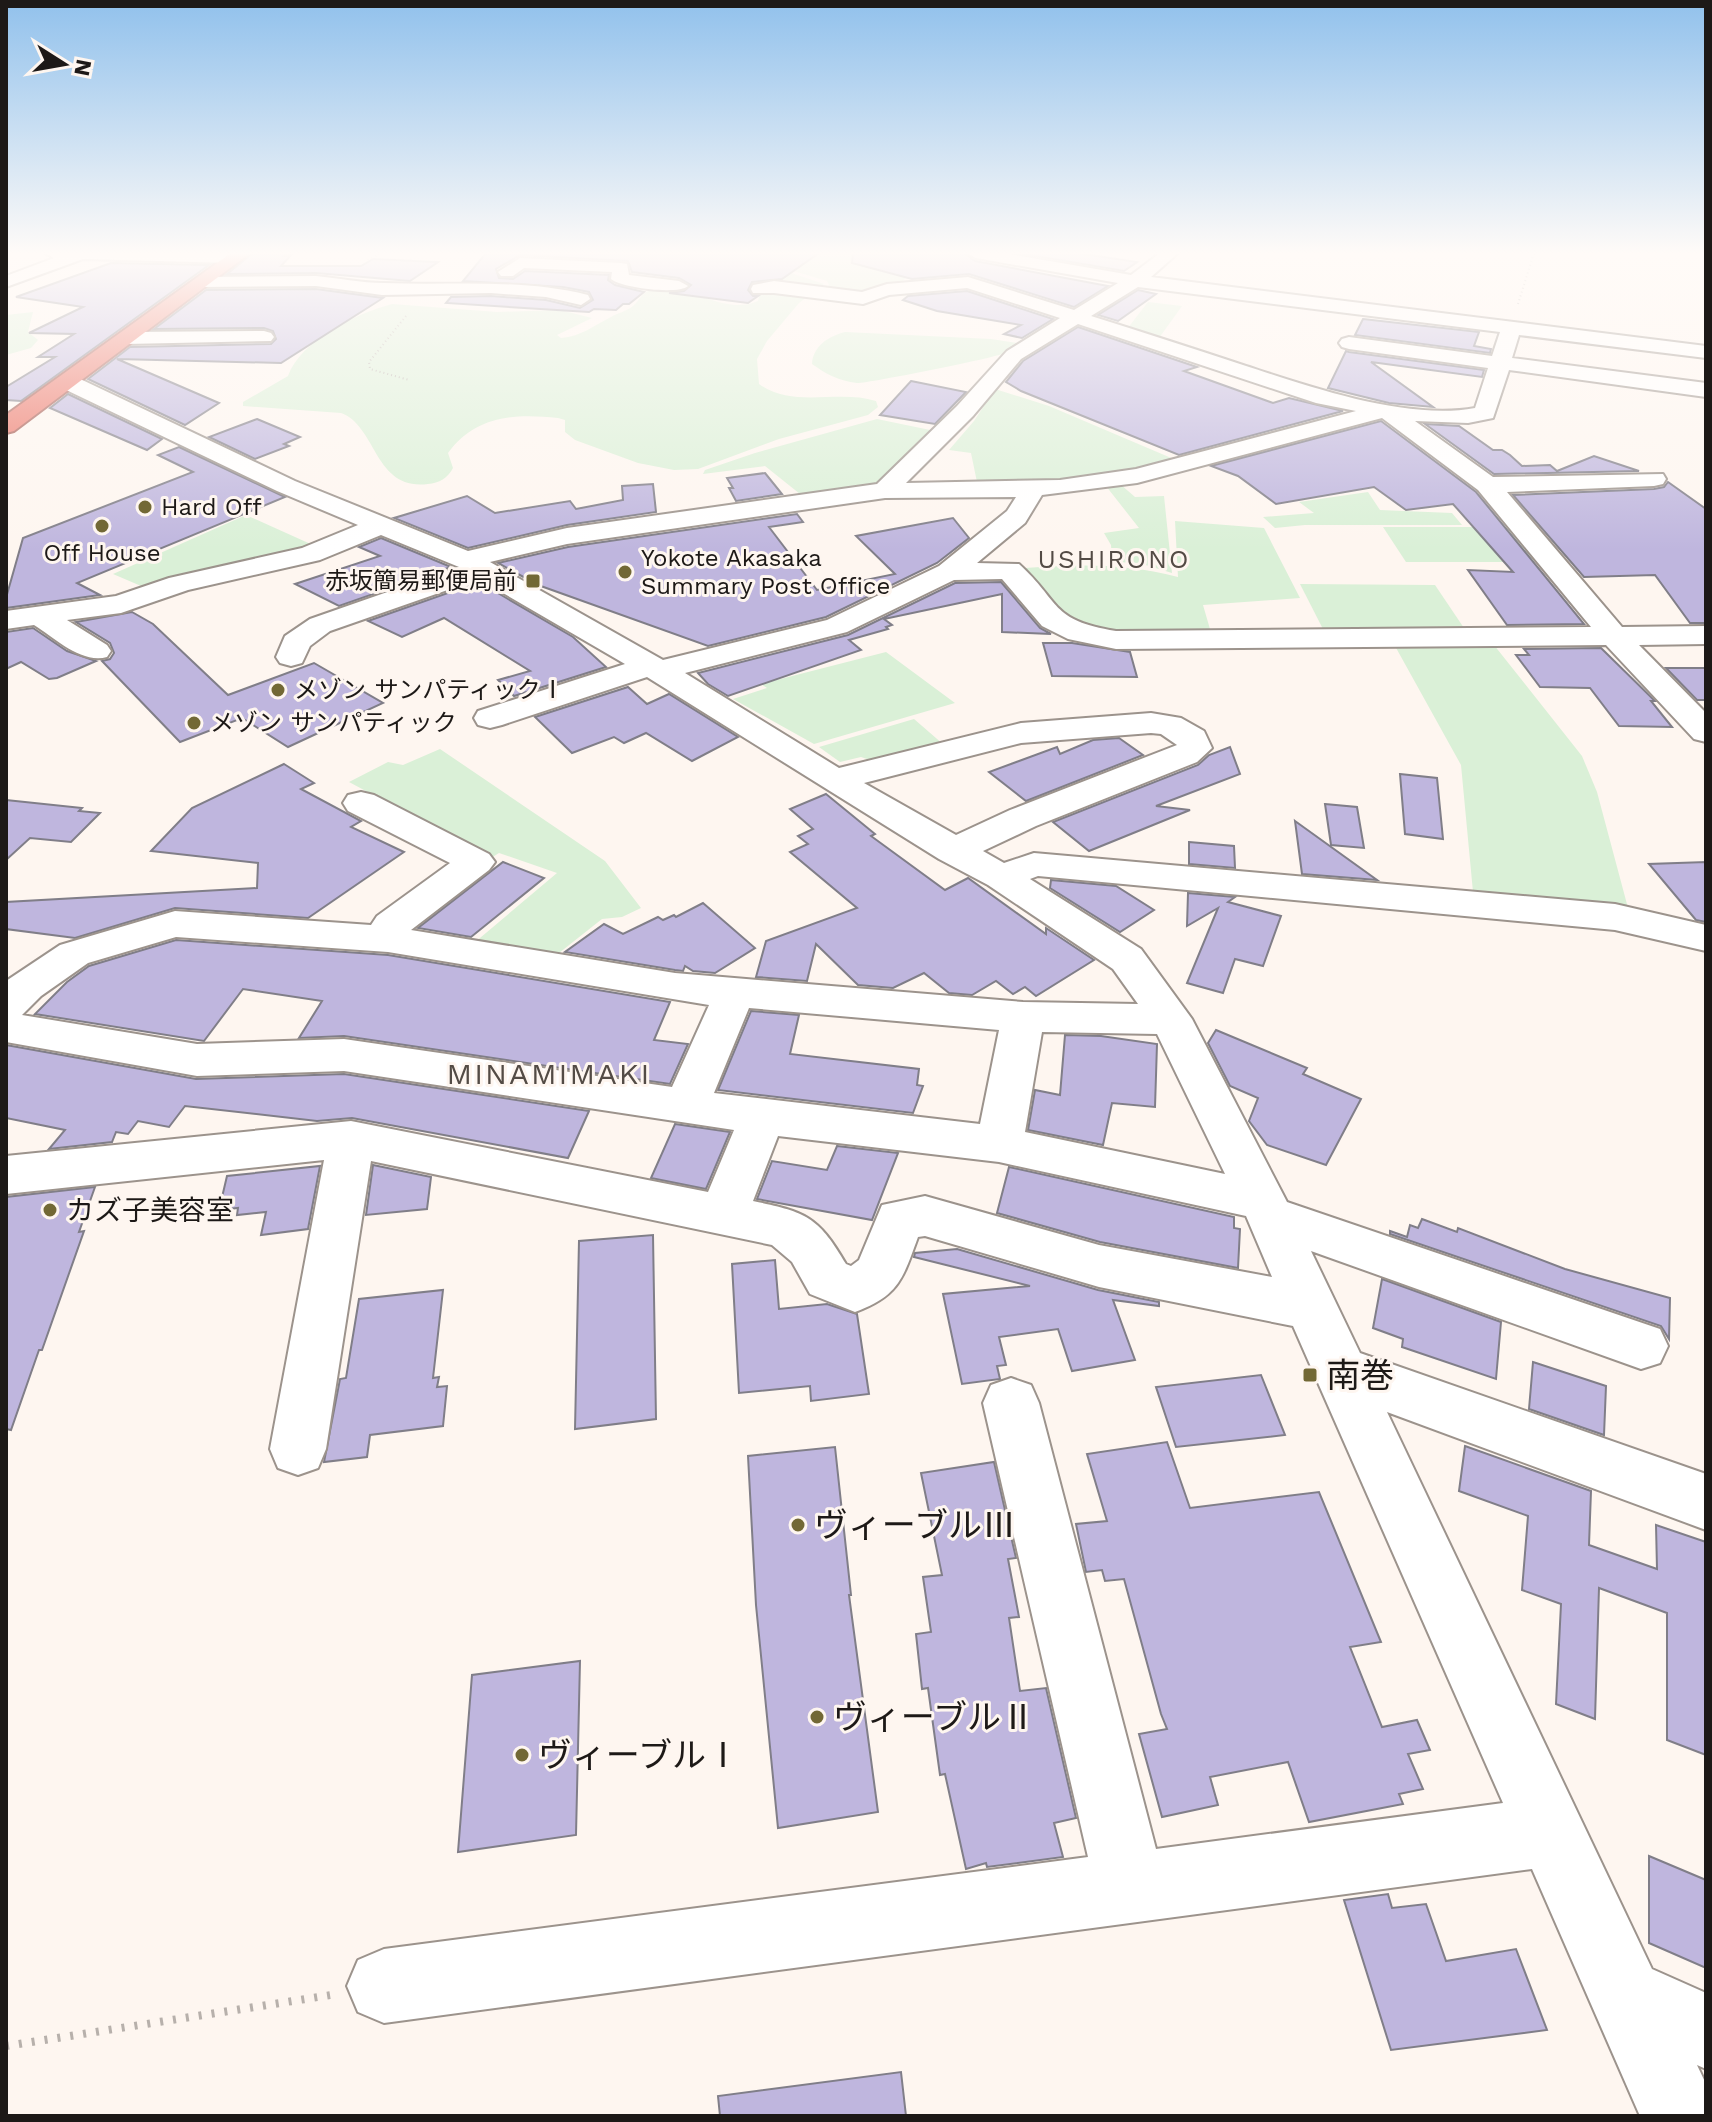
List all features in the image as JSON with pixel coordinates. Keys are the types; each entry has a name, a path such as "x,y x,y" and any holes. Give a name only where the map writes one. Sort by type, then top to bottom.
{"highway":[{"path":"6,426 108,352"}],"street":[{"path":"885,490 924,454 1019,352"},
{"path":"1180,352 1324,398 1385,410 1469,418 1485,413 1504,352"},
{"path":"1418,352 1706,390"},
{"path":"68,382 286,486 473,565 654,668 834,780 1001,877 1127,959 1171,1019 1267,1209 1680,2116"},
{"path":"1385,410 1487,485 1613,635 1706,732"},
{"path":"291,657 296,642 320,625 473,565 567,536 885,490 1031,488 1137,476 1385,410"},
{"path":"1487,485 1654,479"},
{"path":"490,718 654,668 837,626 949,572 1016,517 1028,501 1031,488"},
{"path":"6,620 121,604 179,584 310,554 379,526"},
{"path":"949,572 1009,570 1025,583 1045,614 1079,634 1116,640 1706,635"},
{"path":"38,615 96,651"},
{"path":"834,780 1021,733 1151,723 1169,725 1192,738 1195,748 1185,755 1023,818 952,851"},
{"path":"361,803 476,862 391,925 388,939"},
{"path":"1001,877 1034,864 1615,917 1706,938"},
{"path":"6,1006 26,986 74,954 175,924 388,939 675,987 735,993 1023,1017 1171,1019"},
{"path":"687,1104 735,993"},
{"path":"999,1144 1023,1017"},
{"path":"6,1027 197,1060 344,1055 762,1117 999,1144 1267,1209 1641,1346"},
{"path":"723,1216 762,1117"},
{"path":"6,1175 351,1139 786,1228 810,1247 828,1279 855,1290 879,1274 899,1219 925,1216 1099,1266 1312,1307"},
{"path":"298,1449 351,1139"},
{"path":"1342,1371 1706,1502"},
{"path":"1011,1403 1130,1887"},
{"path":"384,1986 1551,1832"},
{"path":"1626,1996 1706,2031"}],"path":[{"path":"377,352 369,362 370,369 409,380"},
{"path":"6,2046 384,1986"}],"green space":[{"path":"304,352 761,352 757,359 759,384 772,391 786,396 861,398 876,401 878,407 868,415 779,439 698,469 674,470 638,463 575,440 565,432 565,420 511,417 483,424 459,441 448,453 453,468 449,475 428,484 410,483 397,478 386,468 353,420 341,413 243,406 243,402 288,376"},
{"path":"815,352 1005,352 857,383 822,371 812,364"},
{"path":"995,389 1049,406 1176,460 1113,476 978,487 971,453 949,450 974,421"},
{"path":"877,419 935,431 891,474 875,484 800,494 765,466 703,474 705,470 755,453"},
{"path":"1120,484 1135,497 1164,496 1172,573 1139,563 1112,562 1111,545 1104,533 1139,528 1106,486"},
{"path":"1368,492 1380,510 1452,513 1462,525 1305,525 1275,528 1263,517 1314,513 1299,502"},
{"path":"246,515 315,546 148,589 113,574"},
{"path":"1175,521 1264,528 1300,598 1203,605 1212,636 1089,630 1056,608 1025,568 1102,566 1178,577"},
{"path":"1383,527 1516,527 1545,562 1406,562"},
{"path":"1300,584 1435,585 1468,634 1325,633"},
{"path":"1494,645 1582,756 1597,792 1628,908 1473,892 1461,765 1395,646"},
{"path":"886,652 955,703 814,744 733,699 767,688 761,684"},
{"path":"914,719 944,745 879,763 861,757 840,762 819,747"},
{"path":"440,749 605,861 641,908 622,917 602,919 559,953 474,943 557,873 499,853 491,858 349,782 388,762 403,765"}],"building":[{"path":"46,352 89,352 21,401 6,400 6,387 55,357 38,357"},
{"path":"123,352 298,352 281,363 117,359 219,403 185,425 88,379"},
{"path":"1038,352 1152,352 1197,367 1184,371 1273,403 1289,398 1343,411 1179,455 1021,391 1006,382 1023,361"},
{"path":"1346,352 1484,370 1482,377 1371,362 1433,407 1389,403 1328,388"},
{"path":"911,381 966,392 935,424 880,415"},
{"path":"68,394 162,439 147,450 50,408"},
{"path":"257,419 300,437 284,444 289,446 255,459 209,437"},
{"path":"1381,421 1476,492 1584,624 1507,625 1468,570 1513,572 1453,504 1406,510 1374,487 1276,504 1238,476 1211,466"},
{"path":"1425,424 1459,426 1493,450 1502,450 1510,455 1522,466 1550,465 1557,471 1594,456 1639,471 1494,474"},
{"path":"179,447 285,497 77,583 100,595 6,608 23,538 193,472 158,455"},
{"path":"765,473 782,494 736,501 727,478"},
{"path":"1668,482 1706,509 1706,623 1690,623 1655,575 1584,577 1513,495 1654,489 1664,487"},
{"path":"653,484 656,512 567,525 468,548 394,518 467,496 495,513 570,501 576,509 623,500 622,486"},
{"path":"797,514 803,522 769,527 817,590 895,574 856,536 953,518 969,538 937,563 826,617 708,646 538,585 498,563 568,547"},
{"path":"381,538 451,567 339,606 295,584 380,556 359,547"},
{"path":"479,582 573,637 606,667 514,696 498,680 530,671 444,618 402,637 368,621"},
{"path":"1001,582 1040,628 1051,634 1002,632 1002,594 884,619 892,625 886,627 888,629 849,640 861,650 728,696 708,684 698,673 848,635 955,583"},
{"path":"132,612 153,624 228,695 314,663 383,703 288,747 242,718 180,742 102,661 110,659 114,653 110,643 76,622"},
{"path":"33,628 67,651 96,661 49,679 21,662 6,669 6,632"},
{"path":"1043,643 1072,643 1130,652 1137,677 1052,676"},
{"path":"1601,648 1655,701 1651,701 1672,727 1619,726 1590,688 1540,687 1516,655 1529,655 1524,649"},
{"path":"1666,668 1706,668 1706,700 1697,700"},
{"path":"628,687 647,704 669,694 738,737 692,761 646,733 624,743 614,737 572,753 535,717"},
{"path":"1119,738 1143,755 1026,801 989,772 1057,747 1060,754 1093,740"},
{"path":"1230,747 1240,774 1156,806 1190,810 1089,851 1053,822 1198,765 1209,755"},
{"path":"284,764 314,783 301,789 361,821 351,827 404,852 308,918 175,908 75,938 6,929 6,902 257,888 258,863 151,851 192,808"},
{"path":"1400,774 1437,778 1443,839 1405,834"},
{"path":"826,794 875,834 871,836 945,890 968,878 1046,934 1046,928 1094,960 1036,996 1025,987 1013,994 996,981 972,995 949,993 924,973 893,988 858,985 816,944 807,981 756,977 766,941 857,908 790,852 808,844 798,836 813,829 790,809"},
{"path":"6,800 82,808 79,811 100,813 71,842 30,838 6,860"},
{"path":"1325,804 1357,807 1364,848 1331,845"},
{"path":"1295,821 1377,880 1302,874"},
{"path":"1189,842 1234,846 1235,868 1189,864"},
{"path":"503,862 544,878 471,937 418,928"},
{"path":"1706,862 1706,922 1696,920 1649,864"},
{"path":"1051,880 1116,886 1154,910 1120,932 1050,888"},
{"path":"1188,893 1235,897 1228,902 1281,916 1263,966 1235,959 1223,993 1187,983 1218,908 1187,926"},
{"path":"703,903 755,948 715,973 693,971 685,966 683,971 565,952 604,924 623,934 658,917 663,920 676,917"},
{"path":"176,940 388,955 670,1002 654,1040 688,1044 670,1084 344,1036 299,1038 322,1001 243,989 204,1041 35,1014 67,982 89,966"},
{"path":"751,1011 799,1015 790,1054 919,1069 917,1085 923,1086 913,1113 718,1090"},
{"path":"1216,1030 1307,1068 1303,1074 1361,1099 1326,1165 1267,1145 1249,1121 1258,1098 1230,1086 1208,1043"},
{"path":"1065,1035 1101,1036 1157,1044 1155,1107 1112,1103 1103,1145 1028,1130 1035,1090 1060,1095"},
{"path":"6,1045 196,1079 344,1074 589,1111 568,1158 352,1118 317,1121 185,1106 169,1127 138,1121 128,1134 116,1132 112,1142 49,1149 65,1130 6,1118"},
{"path":"675,1124 730,1132 706,1189 651,1178"},
{"path":"837,1146 898,1153 872,1220 757,1199 772,1161 827,1170"},
{"path":"373,1165 431,1177 427,1209 366,1215"},
{"path":"320,1166 308,1229 261,1235 266,1212 237,1215 238,1208 219,1210 227,1176"},
{"path":"1009,1167 1234,1217 1234,1228 1240,1229 1238,1268 1100,1242 997,1213"},
{"path":"95,1187 79,1232 84,1231 42,1350 39,1350 11,1430 6,1429 6,1197"},
{"path":"1422,1219 1457,1232 1458,1228 1565,1269 1670,1298 1669,1339 1661,1326 1390,1234 1390,1231 1407,1237 1410,1225 1418,1228"},
{"path":"653,1235 656,1419 575,1429 579,1241"},
{"path":"957,1249 1098,1290 1159,1302 1159,1306 1113,1300 1135,1360 1072,1371 1058,1329 999,1337 1006,1365 997,1366 1000,1379 962,1384 943,1294 1030,1286 914,1257 915,1253"},
{"path":"775,1260 779,1309 827,1304 857,1314 869,1394 811,1401 810,1386 739,1393 732,1264"},
{"path":"1382,1279 1501,1322 1496,1379 1402,1347 1403,1339 1373,1328"},
{"path":"443,1290 433,1378 439,1377 437,1387 447,1386 443,1426 370,1435 367,1457 324,1462 340,1379 346,1378 359,1299"},
{"path":"1533,1362 1606,1386 1604,1435 1529,1409"},
{"path":"1261,1375 1285,1435 1176,1447 1156,1387"},
{"path":"1167,1442 1190,1508 1319,1492 1381,1642 1350,1647 1382,1727 1417,1720 1430,1750 1408,1754 1423,1789 1399,1794 1403,1804 1309,1822 1288,1762 1210,1777 1218,1805 1162,1817 1139,1734 1167,1729 1124,1579 1105,1581 1102,1570 1086,1572 1076,1524 1107,1521 1087,1454"},
{"path":"1465,1446 1591,1491 1589,1545 1657,1569 1656,1525 1706,1542 1706,1755 1667,1740 1667,1613 1599,1588 1595,1719 1556,1704 1561,1604 1522,1590 1528,1516 1459,1491"},
{"path":"835,1447 849,1595 878,1812 778,1828 756,1605 748,1456"},
{"path":"994,1462 1016,1558 1008,1559 1019,1617 1009,1618 1020,1691 1046,1688 1076,1818 1054,1823 1063,1857 987,1867 986,1863 966,1869 945,1774 940,1775 928,1688 922,1689 916,1634 931,1632 923,1577 942,1575 921,1473"},
{"name":"ヴィーブルⅠ","path":"580,1661 576,1835 458,1852 472,1675"},
{"path":"1649,1856 1706,1880 1706,1968 1649,1943"},
{"path":"1388,1894 1392,1908 1426,1904 1446,1961 1516,1949 1547,2030 1391,2050 1344,1900"},
{"path":"901,2072 906,2116 720,2116 718,2096"}],"place":[{"name":"Hard Off","path":"145,507"},
{"name":"Off House","path":"102,526"},
{"name":"Yokote Akasaka Summary Post Office","path":"625,572"},
{"name":"赤坂簡易郵便局前","path":"533,581"},
{"name":"メゾン サンパティックⅠ","path":"278,690"},
{"name":"メゾン サンパティック","path":"194,723"},
{"name":"カズ子美容室","path":"50,1210"},
{"name":"南巻","path":"1310,1375"},
{"name":"ヴィーブルⅢ","path":"798,1525"},
{"name":"ヴィーブルⅡ","path":"817,1717"},
{"name":"ヴィーブルⅠ","path":"522,1755"}],"district":[{"name":"USHIRONO","path":"1114,559"},
{"name":"MINAMIMAKI","path":"549,1074"}]}
